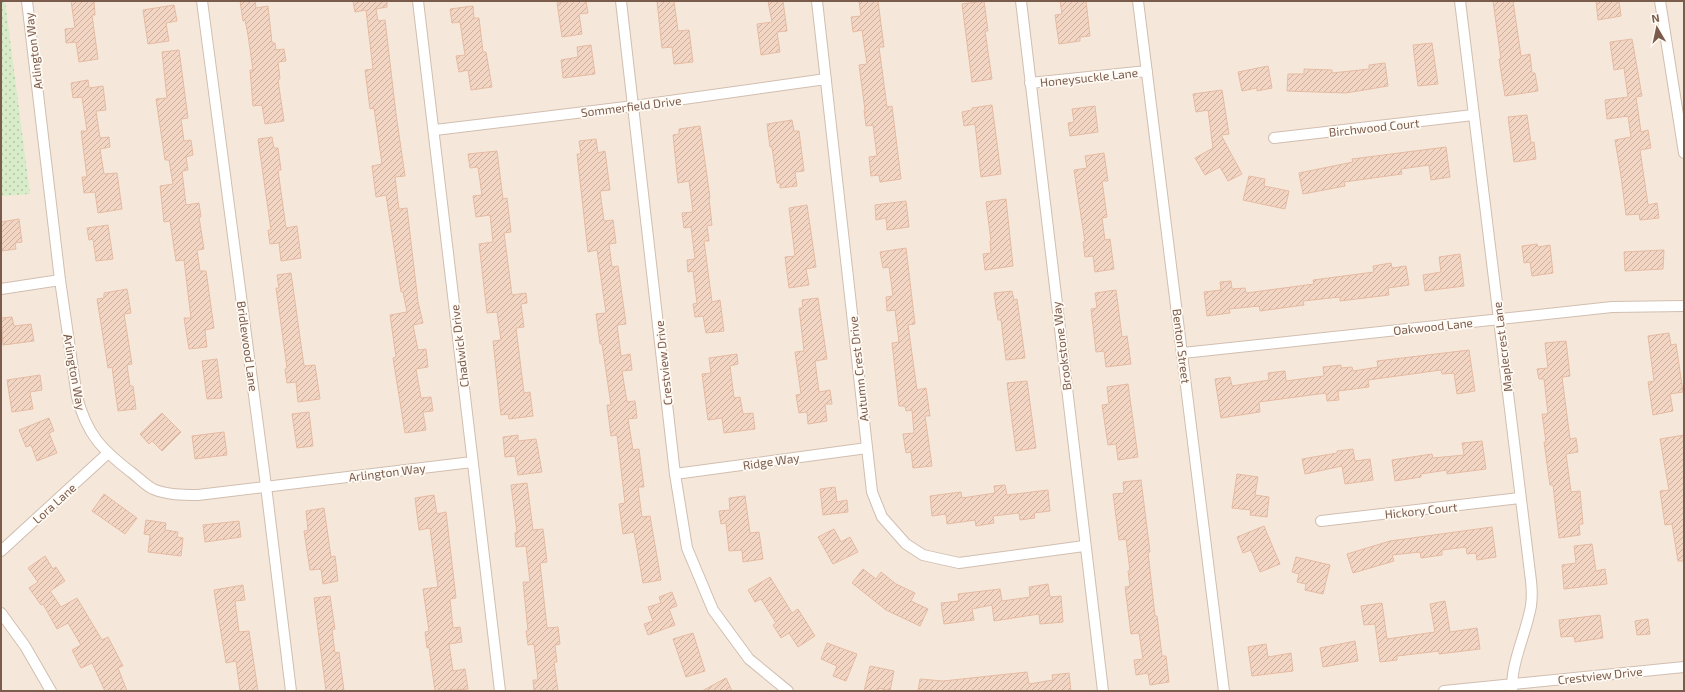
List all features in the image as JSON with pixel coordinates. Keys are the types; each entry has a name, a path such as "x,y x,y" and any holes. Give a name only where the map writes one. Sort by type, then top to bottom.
{"street":[{"name":"Arlington Way","path":"27,1 60,280 77,397 82,415 90,433 107,454 153,489 175,495 198,495 472,462"},
{"name":"Bridlewood Lane","path":"202,1 266,486 291,691"},
{"name":"Chadwick Drive","path":"418,1 435,130 472,462 500,691"},
{"name":"Crestview Drive","path":"622,1 675,474 687,548 713,610 749,659 788,691"},
{"name":"Autumn Crest Drive","path":"817,1 872,492 882,517 906,544 923,555 959,563 1084,546"},
{"name":"Brookstone Way","path":"1021,1 1084,546 1103,691"},
{"name":"Benton Street","path":"1138,1 1224,691"},
{"name":"Maplecrest Lane","path":"1460,1 1532,593 1531,607 1517,656 1512,687"},
{"path":"1660,1 1680,97 1684,153"},
{"name":"Honeysuckle Lane","path":"1030,83 1147,71"},
{"name":"Sommerfield Drive","path":"435,130 634,106 826,79"},
{"name":"Birchwood Court","path":"1274,138 1473,115"},
{"path":"1,289 60,280"},
{"name":"Oakwood Lane","path":"1183,353 1612,307 1684,306"},
{"name":"Ridge Way","path":"675,474 867,448"},
{"name":"Lora Lane","path":"1,551 107,454"},
{"name":"Hickory Court","path":"1321,521 1520,498"},
{"path":"1,613 25,646 51,691"},
{"name":"Crestview Drive","path":"1444,691 1512,687 1684,666"}],"shaded area":[{"path":"1,1 1684,1 1684,691 1,691"}],"green space":[{"path":"1,1 5,1 30,194 1,196"}],"building":[{"path":"71,1 94,1 95,15 92,15 98,59 79,62 76,42 66,43 65,29 75,28"},
{"path":"240,1 255,1 256,8 268,6 272,43 275,43 276,50 284,49 286,61 278,62 280,79 278,80 284,121 265,124 262,105 253,106 250,70 253,70 248,35 245,20 243,21"},
{"path":"353,1 387,1 387,7 376,9 378,21 385,20 405,176 395,177 399,209 407,208 418,302 423,323 413,325 418,350 426,349 428,367 416,369 421,398 431,397 433,411 423,412 426,430 405,433 393,358 396,357 390,315 407,312 403,292 401,292 386,195 376,197 372,166 382,164 374,108 370,109 365,70 373,69 366,10 355,12"},
{"path":"586,1 588,13 579,14 582,34 562,37 557,3"},
{"path":"657,1 674,1 678,31 689,30 693,62 674,64 672,47 662,48"},
{"path":"768,1 783,1 787,31 777,32 780,52 761,55 757,24 772,22"},
{"path":"859,1 878,1 884,47 879,47 887,107 892,106 901,179 880,182 879,175 871,176 869,157 877,156 873,125 866,126 859,65 867,64 862,30 853,32 851,17 861,16"},
{"path":"984,1 988,31 985,31 992,79 972,82 962,4"},
{"path":"1060,1 1086,1 1090,36 1080,37 1080,41 1059,44 1055,15 1062,14"},
{"path":"1493,1 1513,1 1521,56 1530,54 1532,73 1535,73 1538,91 1505,96 1499,59 1501,59"},
{"path":"1596,1 1619,1 1621,16 1598,20"},
{"path":"174,5 177,21 166,23 169,41 148,44 143,10"},
{"path":"473,6 474,18 479,18 483,52 486,52 492,87 471,90 468,70 459,72 456,56 465,55 460,22 452,23 450,9"},
{"path":"1632,39 1642,96 1636,97 1641,132 1648,130 1651,148 1640,150 1648,205 1657,203 1659,218 1640,220 1639,214 1626,215 1615,140 1631,137 1628,116 1607,119 1605,100 1628,97 1624,68 1614,70 1610,42"},
{"path":"1432,43 1438,84 1418,86 1413,45"},
{"path":"591,45 595,74 563,78 561,60 578,57 577,47"},
{"path":"179,50 188,118 181,119 184,141 191,140 193,155 186,157 188,170 182,171 186,205 199,203 201,217 199,217 204,249 197,250 200,271 206,271 214,328 205,330 207,347 189,349 184,318 191,318 184,260 176,261 170,221 164,222 160,186 173,184 169,160 165,160 156,99 167,98 162,52"},
{"path":"1385,63 1388,86 1346,93 1287,91 1288,74 1304,74 1304,69 1332,70 1332,73 1369,69 1369,65"},
{"path":"1268,66 1272,88 1257,91 1257,88 1242,91 1238,72"},
{"path":"88,80 89,88 103,86 106,110 96,111 100,138 109,137 110,147 100,149 104,174 117,173 122,209 98,213 95,192 84,193 82,177 87,177 81,131 87,131 82,97 73,98 71,83"},
{"path":"1222,90 1229,134 1221,135 1242,174 1228,181 1220,167 1205,175 1195,158 1213,148 1208,110 1196,112 1193,94"},
{"path":"992,105 1001,174 981,177 975,124 964,126 962,112 972,110 972,108"},
{"path":"1095,106 1098,132 1070,136 1068,123 1074,122 1072,109"},
{"path":"1527,115 1531,143 1534,142 1536,159 1514,162 1508,117"},
{"path":"792,120 794,131 799,131 804,171 795,172 797,186 780,188 780,183 777,183 767,124"},
{"path":"700,126 710,198 712,225 707,226 709,241 704,241 712,302 720,300 724,331 706,333 703,316 695,317 693,304 697,303 693,271 688,272 687,260 695,259 691,227 684,228 682,213 693,212 689,181 678,183 673,135 679,134 679,129"},
{"path":"272,137 274,148 278,148 281,170 278,170 286,228 297,226 301,258 281,261 279,243 270,244 268,230 271,230 258,139"},
{"path":"596,139 598,153 605,151 610,190 600,191 604,221 613,220 616,243 609,244 612,267 618,266 626,324 617,325 621,356 630,354 632,370 622,371 627,402 635,401 637,418 628,419 633,450 639,449 644,487 638,487 642,517 650,516 661,580 643,583 634,532 623,534 619,504 625,503 617,435 611,436 607,405 611,405 596,314 606,313 597,250 588,252 577,154 581,154 579,141"},
{"path":"1446,147 1450,177 1431,180 1429,165 1401,169 1402,174 1344,182 1345,186 1303,194 1299,173 1353,162 1352,159"},
{"path":"497,151 503,199 507,198 511,232 504,233 512,295 526,293 527,303 521,304 524,327 516,328 524,393 530,392 533,416 509,419 508,414 501,415 493,341 501,340 497,312 487,313 479,244 493,242 490,215 476,217 473,196 482,195 478,167 470,168 468,154"},
{"path":"1104,153 1108,181 1102,181 1107,217 1102,218 1105,240 1110,239 1114,269 1095,272 1093,256 1085,257 1083,242 1085,242 1074,170 1087,168 1085,156"},
{"path":"1249,176 1265,179 1264,186 1289,191 1285,209 1243,200"},
{"path":"1006,199 1013,266 985,270 983,254 991,253 986,202"},
{"path":"906,201 909,227 887,230 886,218 876,220 875,205"},
{"path":"807,205 816,267 806,269 809,285 789,288 785,257 795,256 789,208"},
{"path":"19,219 22,242 15,243 16,249 1,251 1,222"},
{"path":"108,225 113,259 96,261 93,239 89,240 87,228"},
{"path":"1537,244 1538,247 1550,245 1553,273 1532,276 1530,262 1524,263 1522,246"},
{"path":"906,248 915,324 908,325 917,390 926,388 930,416 925,416 932,466 913,468 911,452 906,453 903,434 914,433 912,410 906,411 905,406 899,406 892,343 899,342 895,310 887,311 886,297 893,296 889,267 883,268 880,252"},
{"path":"1664,250 1663,269 1625,271 1624,252"},
{"path":"1460,254 1464,286 1425,291 1423,275 1441,272 1439,257"},
{"path":"1391,263 1392,268 1406,266 1409,285 1388,288 1389,295 1340,301 1340,297 1303,301 1304,305 1260,311 1259,306 1229,309 1230,313 1207,316 1204,292 1221,290 1220,282 1231,281 1232,289 1245,288 1246,293 1314,284 1313,280 1374,272 1373,266"},
{"path":"291,273 304,366 315,365 320,399 298,402 296,382 287,383 285,369 287,368 276,288 279,288 277,275"},
{"path":"127,289 131,313 124,314 132,364 127,365 130,386 133,386 136,409 118,411 112,367 108,368 97,299 104,298 104,293"},
{"path":"1116,290 1122,337 1127,336 1131,364 1106,367 1104,351 1096,352 1091,309 1097,308 1095,293"},
{"path":"1012,291 1014,300 1017,299 1025,358 1006,360 1001,320 998,320 994,293"},
{"path":"818,298 827,359 815,361 819,392 830,390 832,404 825,404 827,421 808,424 807,412 799,413 796,395 801,394 795,352 804,351 799,308 803,308 802,300"},
{"path":"12,317 14,326 31,324 34,341 3,345 1,318"},
{"path":"1669,333 1671,345 1676,344 1683,392 1670,394 1673,411 1653,415 1648,382 1654,381 1648,336"},
{"path":"1566,341 1570,376 1562,377 1570,439 1576,438 1578,452 1566,454 1571,492 1580,491 1583,524 1579,524 1580,535 1559,538 1553,485 1550,485 1544,442 1546,442 1542,414 1548,414 1544,379 1539,379 1537,369 1548,368 1545,343"},
{"path":"1469,350 1475,391 1457,394 1454,373 1442,374 1441,370 1368,380 1369,387 1338,391 1339,400 1327,401 1326,393 1259,402 1260,412 1221,418 1215,379 1230,377 1232,386 1269,380 1268,373 1285,371 1286,381 1324,376 1323,367 1341,365 1341,368 1352,367 1353,371 1378,367 1377,361"},
{"path":"737,354 738,364 730,366 734,398 740,397 743,414 753,413 755,429 724,433 722,418 708,420 702,374 711,373 709,358"},
{"path":"217,359 222,398 207,399 202,361"},
{"path":"40,375 42,390 30,392 33,409 12,412 7,380"},
{"path":"1027,381 1036,448 1016,451 1007,383"},
{"path":"1128,384 1138,457 1118,460 1116,444 1108,445 1102,405 1109,404 1107,387"},
{"path":"309,412 313,446 297,448 292,414"},
{"path":"162,413 181,432 162,451 152,441 149,444 140,434"},
{"path":"49,418 54,431 49,433 57,453 37,461 31,445 26,447 19,430"},
{"path":"224,432 227,455 195,459 192,436"},
{"path":"518,435 518,441 536,439 542,472 518,475 515,456 505,457 503,437"},
{"path":"1684,435 1684,561 1678,561 1672,524 1665,525 1660,491 1669,490 1660,439"},
{"path":"1482,441 1486,469 1447,474 1447,470 1421,474 1421,477 1395,481 1392,460 1432,454 1433,458 1464,455 1462,443"},
{"path":"1353,449 1355,461 1370,459 1373,480 1345,484 1342,466 1305,474 1302,459"},
{"path":"1237,474 1258,477 1255,495 1269,497 1267,517 1250,515 1251,510 1232,508"},
{"path":"1141,480 1150,552 1148,552 1155,616 1157,616 1162,656 1166,656 1169,682 1150,685 1148,673 1136,675 1134,660 1143,659 1139,633 1131,634 1125,587 1130,586 1128,571 1130,571 1126,539 1119,540 1113,494 1124,493 1123,482"},
{"path":"527,483 533,530 543,529 547,562 540,563 547,628 558,627 560,644 555,645 557,662 554,662 558,691 534,691 533,680 538,680 534,644 528,645 523,582 530,582 526,546 516,547 515,533 517,532 511,485"},
{"path":"1005,485 1007,495 1048,490 1050,511 1034,513 1035,518 1020,520 1019,513 993,516 994,523 976,526 975,520 947,524 946,514 932,516 930,496 961,492 962,498 995,493 994,486"},
{"path":"835,487 837,502 847,500 848,512 823,515 820,489"},
{"path":"104,494 137,518 125,534 92,511"},
{"path":"434,495 437,514 446,512 456,598 450,599 453,628 460,627 462,642 449,644 453,671 465,669 468,689 435,691 429,647 427,648 425,632 429,631 423,589 438,587 430,528 419,530 415,498"},
{"path":"745,496 750,533 759,532 763,559 743,562 742,550 729,551 726,523 721,524 719,511 730,510 729,498"},
{"path":"324,508 331,557 335,556 338,581 323,584 321,569 310,570 304,531 308,530 306,511"},
{"path":"146,520 166,523 165,530 178,532 177,537 183,538 181,556 148,552 150,535 144,534"},
{"path":"239,521 241,537 205,542 203,525"},
{"path":"1264,526 1280,564 1260,572 1251,550 1243,553 1237,537"},
{"path":"1492,527 1496,557 1477,560 1476,553 1467,554 1466,547 1442,550 1442,555 1421,558 1420,552 1392,555 1394,561 1353,573 1347,554 1390,541"},
{"path":"834,529 841,542 850,537 858,552 833,564 818,537"},
{"path":"1592,544 1596,571 1605,569 1607,584 1564,589 1562,565 1576,563 1574,546"},
{"path":"45,556 53,569 56,567 65,581 50,591 61,607 77,598 102,640 108,637 123,666 118,668 127,691 105,691 92,663 81,668 72,650 81,645 68,623 57,629 43,604 41,605 29,588 38,582 28,568"},
{"path":"1296,557 1330,565 1323,594 1305,590 1306,584 1297,582 1299,574 1292,572"},
{"path":"863,569 876,579 881,572 896,584 915,593 911,601 928,609 920,626 886,610 852,583"},
{"path":"770,577 792,613 798,609 815,636 798,647 789,633 781,638 773,625 776,623 761,599 755,602 748,590"},
{"path":"1048,584 1050,597 1061,596 1063,622 1040,624 1039,614 994,621 992,605 972,609 974,620 944,624 941,603 959,601 958,594 1000,589 1002,601 1030,597 1029,587"},
{"path":"243,585 245,600 235,601 239,632 249,631 258,691 240,691 236,661 226,663 214,590"},
{"path":"672,592 677,606 669,609 675,625 648,635 644,624 653,621 648,607 661,603 659,597"},
{"path":"330,596 335,629 332,630 335,653 339,652 344,691 326,691 314,598"},
{"path":"1445,601 1450,632 1477,628 1480,649 1439,654 1439,651 1397,656 1397,660 1380,662 1375,624 1364,625 1361,606 1382,603 1387,639 1435,632 1430,604"},
{"path":"1600,615 1603,638 1575,642 1574,636 1561,637 1559,620"},
{"path":"1648,619 1650,634 1637,635 1635,621"},
{"path":"693,633 705,671 686,677 673,639"},
{"path":"1355,641 1358,661 1323,667 1320,648"},
{"path":"827,643 857,654 846,681 833,676 837,666 821,659"},
{"path":"1266,644 1268,657 1291,653 1293,671 1252,676 1248,647"},
{"path":"870,666 894,671 890,691 879,688 878,691 864,691"},
{"path":"1027,672 1029,684 1053,680 1052,675 1069,673 1071,691 918,691 920,679 943,681"},
{"path":"726,678 732,691 702,691"}]}
